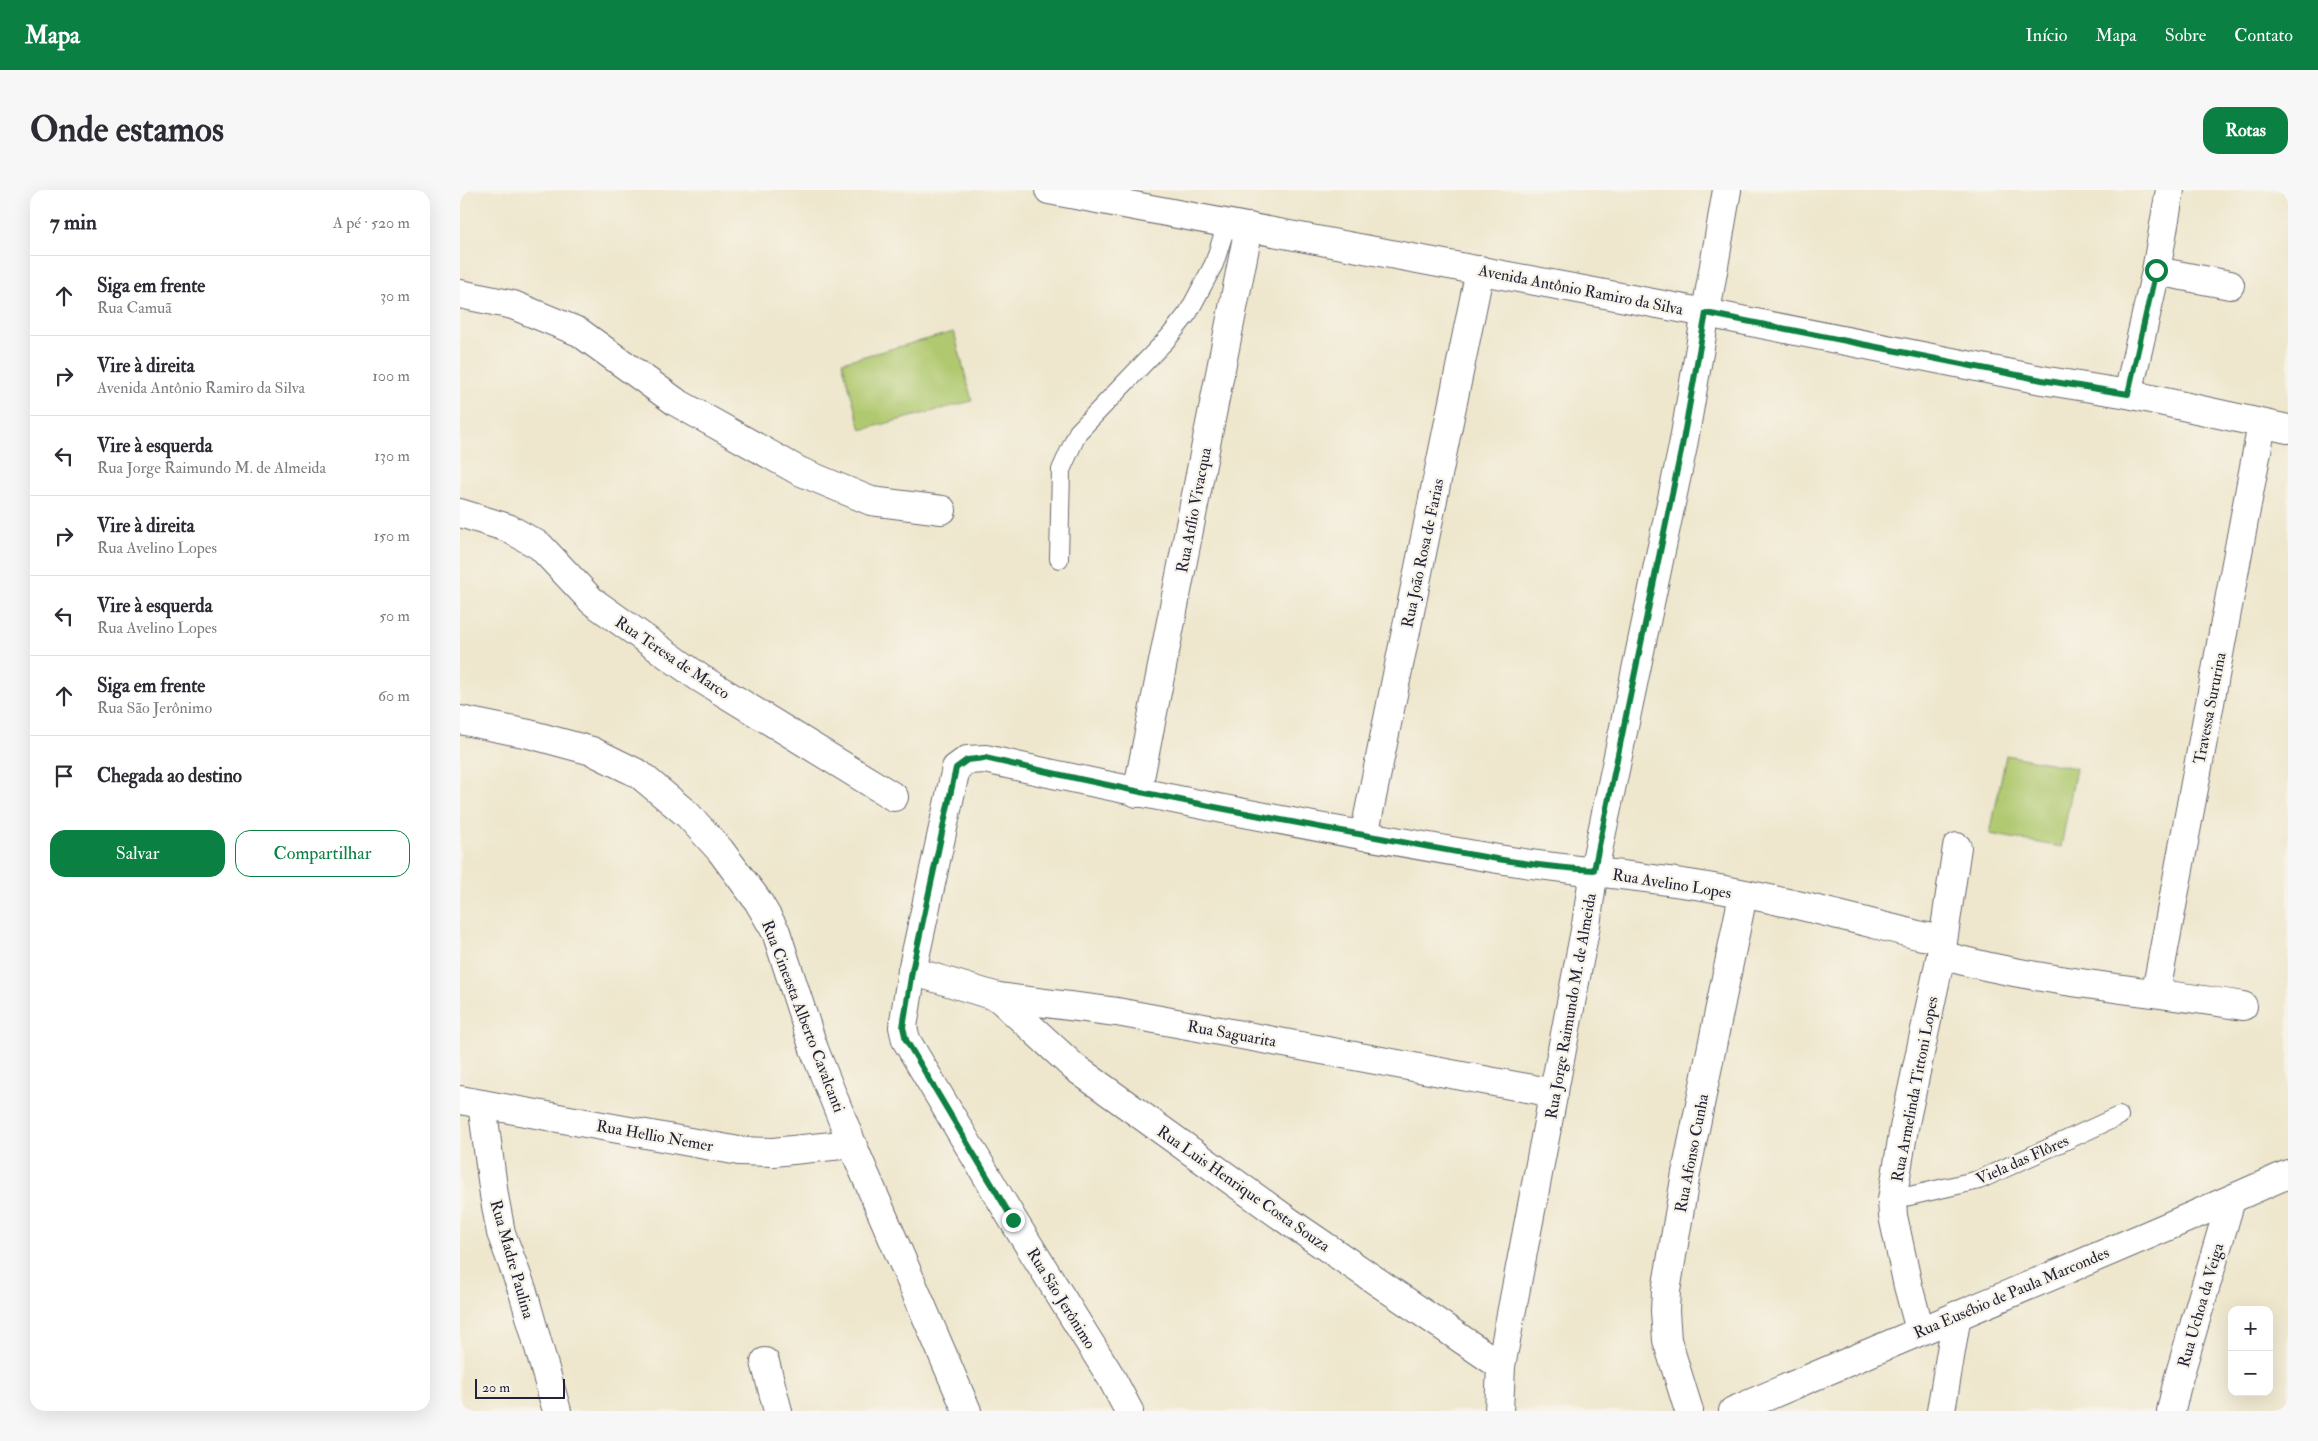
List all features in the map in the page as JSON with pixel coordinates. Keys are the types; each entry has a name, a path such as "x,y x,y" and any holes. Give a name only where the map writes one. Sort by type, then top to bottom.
{"street":[{"name":"Avenida Antônio Ramiro da Silva","path":"1049,190 1125,197 1238,225 1706,313 2042,380 2128,394 2275,426"},
{"name":"Rua Jorge Raimundo M. de Almeida","path":"1499,1411 1500,1366 1586,925 1594,870 1682,446 1727,190"},
{"path":"2128,394 2156,270 2170,190"},
{"name":"Rua Atílio Vivacqua","path":"1137,793 1238,225"},
{"name":"Rua João Rosa de Farias","path":"1364,836 1480,270"},
{"path":"2156,270 2230,284"},
{"path":"460,294 513,305 579,332 676,402 799,471 871,501 942,510"},
{"name":"Travessa Sururina","path":"2156,992 2275,426"},
{"name":"Rua Teresa de Marco","path":"460,513 508,528 540,546 592,601 700,678 894,797"},
{"name":"Rua Cineasta Alberto Cavalcanti","path":"460,720 530,734 592,752 639,774 688,815 720,850 758,901 776,932 814,1049 852,1144 967,1411"},
{"name":"Rua Avelino Lopes","path":"912,971 956,768 967,760 985,758 1137,793 1364,836 1519,862 1594,870 1776,900 1922,936 1964,961 2052,977 2243,1006"},
{"name":"Rua Armelinda Tittoni Lopes","path":"1920,1330 1906,1277 1893,1216 1892,1200 1904,1128 1942,947 1957,847"},
{"name":"Rua Afonso Cunha","path":"1689,1411 1667,1340 1666,1291 1686,1174 1743,895"},
{"name":"Rua Saguarita","path":"912,971 998,997 1116,1012 1554,1093"},
{"name":"Rua São Jerônimo","path":"912,971 903,1027 906,1040 1013,1220 1111,1377 1129,1411"},
{"name":"Rua Luis Henrique Costa Souza","path":"998,997 1082,1073 1291,1223 1500,1366"},
{"name":"Rua Hellio Nemer","path":"471,1102 739,1151 773,1152 852,1144"},
{"name":"Rua Madre Paulina","path":"471,1102 494,1195 501,1233 523,1292 557,1411"},
{"name":"Rua Eusébio de Paula Marcondes","path":"1733,1411 1920,1330 2231,1200 2288,1174"},
{"name":"Rua Uchoa da Veiga","path":"2171,1411 2178,1380 2231,1200"},
{"path":"1941,1411 1957,1315"},
{"path":"765,1362 778,1411"}],"lane":[{"path":"1059,559 1061,470 1078,432 1169,337 1188,313 1214,264 1238,225"},
{"name":"Viela das Flôres","path":"1892,1200 1979,1180 2119,1116"}],"green space":[{"path":"954,332 972,401 861,430 842,362"},
{"path":"2006,755 2076,768 2061,847 1990,834"}],"route":[{"path":"1013,1220 906,1040 903,1027 912,971 956,768 967,760 985,758 1137,793 1288,822 1499,859 1558,868 1594,870 1682,446 1706,313 2042,380 2128,394 2156,270"}]}
